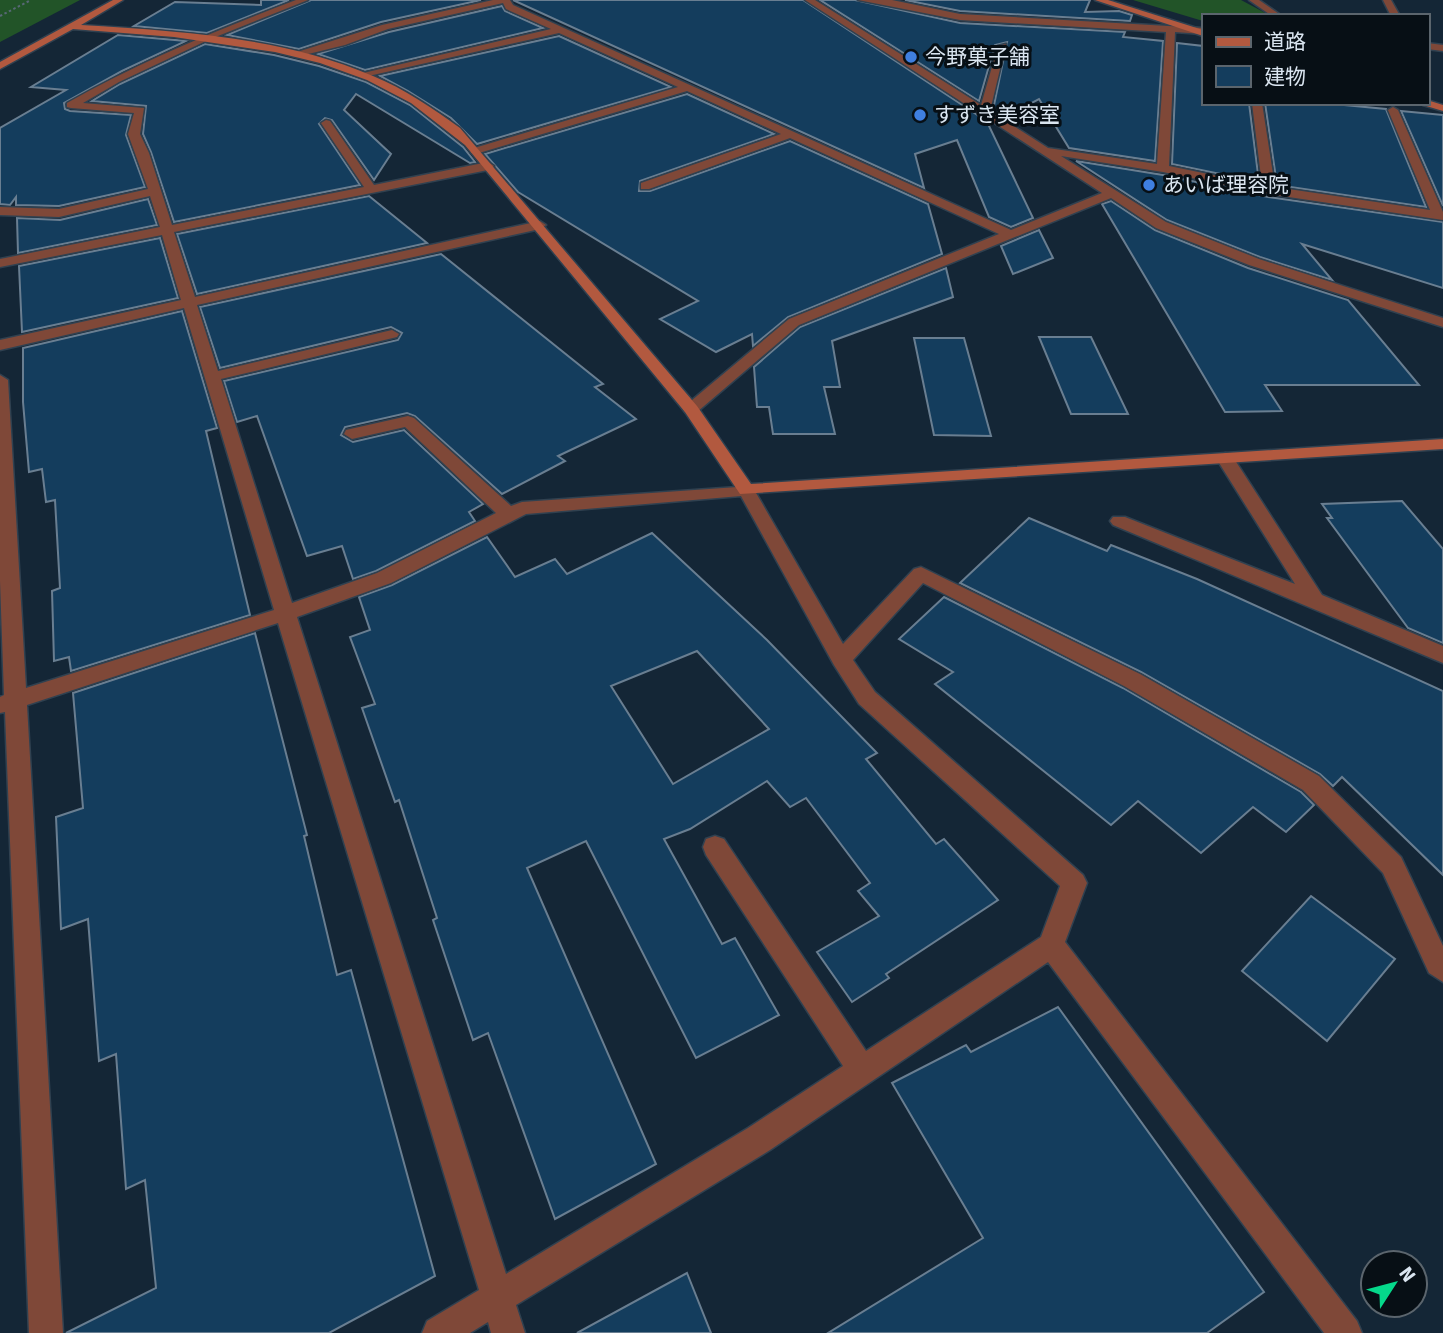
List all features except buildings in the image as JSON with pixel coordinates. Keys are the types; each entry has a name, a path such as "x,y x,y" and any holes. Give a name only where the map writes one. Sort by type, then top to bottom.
{"street":[{"path":"0,66 119,0"},
{"path":"276,0 303,1"},
{"path":"296,54 342,43 385,27 505,0 509,7 1012,235"},
{"path":"808,0 1160,225 1254,262 1443,323"},
{"path":"862,0 890,1 960,17 1201,31"},
{"path":"1100,0 1201,31"},
{"path":"1252,0 1275,14"},
{"path":"303,1 205,38 115,80 71,105 140,110 134,134 143,153 187,303 508,1333"},
{"path":"74,27 205,38 296,54 364,74 397,89 447,124 475,151 540,225 691,410 746,490 841,659 867,698 1074,883 1051,945 759,1139 439,1333"},
{"path":"1163,167 1171,29"},
{"path":"364,74 561,30"},
{"path":"985,111 1003,46"},
{"path":"475,151 687,88"},
{"path":"1258,105 1269,190"},
{"path":"1393,110 1440,215"},
{"path":"326,123 371,189"},
{"path":"645,186 789,135"},
{"path":"1044,150 1163,167 1269,190 1440,215"},
{"path":"0,263 488,166"},
{"path":"0,211 59,213 154,191"},
{"path":"691,410 794,322 1110,194"},
{"path":"0,345 540,225"},
{"path":"211,377 392,334"},
{"path":"0,380 8,702 46,1333"},
{"path":"352,434 408,421 509,515"},
{"path":"8,702 284,614 384,578 522,508 746,490 1443,444"},
{"path":"1225,458 1315,600"},
{"path":"1119,521 1443,655"},
{"path":"841,659 921,574 1132,680 1311,783 1392,864 1438,964 1443,969"},
{"path":"715,846 862,1070"},
{"path":"1051,945 1345,1333"}],"path":[{"path":"0,16 31,0"}],"green space":[{"path":"0,0 80,0 0,42"},
{"path":"1133,0 1241,0 1267,14 1202,14 1202,21"}],"place":[{"name":"今野菓子舗","path":"911,57"},
{"name":"すずき美容室","path":"920,115"},
{"name":"あいば理容院","path":"1149,185"}]}
